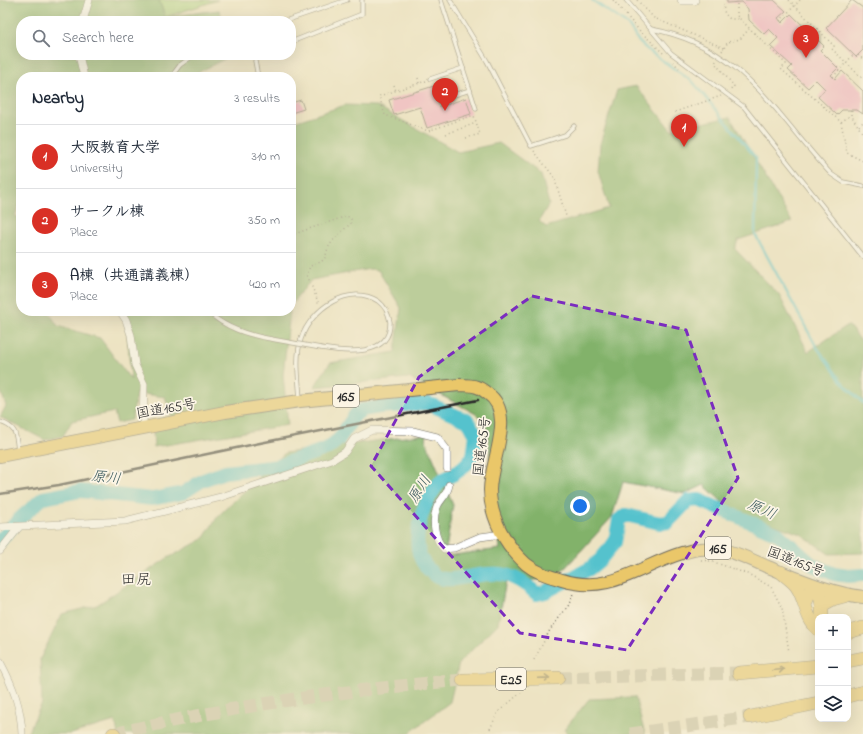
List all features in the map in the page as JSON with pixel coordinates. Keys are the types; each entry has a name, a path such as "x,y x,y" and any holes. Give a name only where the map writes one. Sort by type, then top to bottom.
{"highway":[{"name":"国道165号","path":"0,456 143,427 300,401 459,385 478,387 495,398 500,411 501,427 490,490 495,518 502,534 526,564 543,575 573,583 588,585 614,582 671,557 698,549 722,548 818,587 848,596 863,597"},
{"path":"781,572 796,586 805,604 809,617 815,625"},
{"path":"805,604 810,592 818,587 822,611"},
{"path":"822,611 834,599 848,596"},
{"path":"851,625 863,623"},
{"path":"851,631 863,628"},
{"path":"851,660 863,658"},
{"path":"739,673 815,666"},
{"name":"E25","path":"463,680 558,678"},
{"path":"851,695 863,692"},
{"path":"750,717 815,704"}],"street":[{"path":"84,16 89,0"},
{"path":"682,0 694,0"},
{"path":"80,60 83,72"},
{"path":"123,316 129,328 135,365 144,384 143,427"},
{"path":"0,527 125,521 179,509 332,460 345,452 354,439 372,430 413,431 436,437 447,450 447,468"},
{"path":"449,485 448,493 437,506 436,533 439,544 444,549 454,548 480,537 502,534"},
{"path":"0,551 19,527"},
{"path":"0,662 16,693 21,718 22,734"}],"lane":[{"path":"296,17 347,0"},
{"path":"296,40 362,14 362,0"},
{"path":"441,0 476,109"},
{"path":"450,0 487,61 531,146 565,135 574,126"},
{"path":"626,0 671,53 744,107 863,257"},
{"path":"651,29 666,32 697,43 739,70 760,89 831,174 843,182 863,186"},
{"path":"175,72 180,65 187,60"},
{"path":"256,60 257,72"},
{"path":"430,80 463,68"},
{"path":"451,97 470,90"},
{"path":"212,316 234,330 251,335 271,339 321,348 344,352 364,351 376,347 386,339 390,324 386,310 379,302 353,295 337,299 321,310 311,320 301,339 298,353 300,401"},
{"path":"0,422 10,425 15,431 18,452"}],"path":[{"path":"613,0 639,30 679,68"},
{"path":"637,0 654,18 724,48 728,42 740,39 750,28"},
{"path":"726,0 723,7 725,14 730,19 740,19"},
{"path":"737,0 737,16 786,64 781,69 841,122 847,153 863,161"},
{"path":"789,0 834,46 832,48 863,79"},
{"path":"780,21 800,0"},
{"path":"833,77 854,54"},
{"path":"858,55 863,59"},
{"path":"716,60 715,63 734,86 731,90"},
{"path":"418,78 419,83"},
{"path":"451,97 444,95 439,84 432,84 430,80 379,96 385,115 428,131 474,116"},
{"path":"394,85 396,91"},
{"path":"675,112 718,97"},
{"path":"466,138 480,134 474,116 476,109"},
{"path":"851,110 851,115 863,134"},
{"path":"841,122 851,115"},
{"path":"859,126 863,122"},
{"path":"446,134 476,123"},
{"path":"531,146 554,177 566,216"},
{"path":"296,233 317,227 341,217 347,216 351,219 351,223 331,243 326,258 321,262 310,266 308,271 307,275 321,310"},
{"path":"698,559 718,563 750,575 771,587 782,608 789,652"},
{"path":"534,660 550,630 571,602 573,583"},
{"path":"490,729 498,712 524,690"}],"highlighted area":[{"path":"532,296 686,330 738,478 627,650 520,633 371,466 419,377"}],"green space":[{"path":"0,0 159,0 165,16 16,16 16,60 222,60 199,72 16,72 16,316 51,316 58,326 100,338 131,380 126,320 123,316 289,316 283,375 288,425 154,447 153,433 172,417 165,397 136,393 132,420 117,423 114,412 72,421 63,436 45,440 0,417 6,406 0,389"},
{"path":"159,0 218,0 168,16 165,16"},
{"path":"219,10 222,16 173,16"},
{"path":"636,86 671,130 730,117 792,222 738,240 735,249 779,295 808,352 848,325 863,343 863,553 829,554 801,534 731,510 704,485 685,494 623,482 612,517 555,579 506,581 498,624 459,663 450,702 408,734 118,734 115,721 71,734 27,734 42,703 40,659 62,614 97,605 166,559 203,539 218,516 285,453 427,434 426,441 453,505 445,556 500,549 487,428 476,414 409,378 314,387 330,363 395,352 401,308 378,270 370,269 311,280 296,299 296,121 345,105 377,106 458,152 499,143 541,174 549,204 539,221 546,227 609,208 598,171 600,144 617,90"},
{"path":"635,697 645,734 568,734 564,730 589,699"}],"building":[{"path":"727,0 774,0 786,11 778,18 782,23 791,14 824,46 820,50 838,68 831,75 835,79 842,71 863,91 863,114 857,110 842,110 837,115 818,97 825,89 816,80 808,88 788,70 792,66 770,46 778,38 769,29 764,34 749,20 748,9 742,2 727,3"},
{"path":"852,0 863,8 863,50 856,57 826,28"},
{"path":"434,86 440,107 466,98 471,114 427,128 420,107 394,115 389,100"},
{"path":"301,100 304,109 296,111 296,102"}],"waterway":[{"path":"592,0 628,25 639,42 649,51 693,82 756,158 755,234 816,346 842,382 863,403"},
{"name":"原川","path":"0,541 18,520 43,498 80,491 152,499 183,493 203,480 225,472 278,466 328,448 339,439 355,415 362,410 427,403 468,421 476,435 473,457 463,467 439,483 432,492 422,515 419,527 419,551 423,562 430,571 442,579 484,574 502,574 519,580 537,594 545,592 589,569 600,560 615,542 619,520 626,515 660,523 668,522 688,501 699,500 778,534 813,565 834,574 848,576 863,575"}],"tunnel":[{"path":"558,678 739,673"},
{"path":"114,734 201,715 288,700 463,680"},
{"path":"630,734 750,717"}],"railway":[{"path":"0,494 59,485 478,400"}],"place":[{"name":"A棟（共通講義棟）","path":"806,58"},
{"name":"サークル棟","path":"445,111"},
{"name":"大阪教育大学","path":"684,147"}],"district":[{"name":"田尻","path":"136,579"}]}
